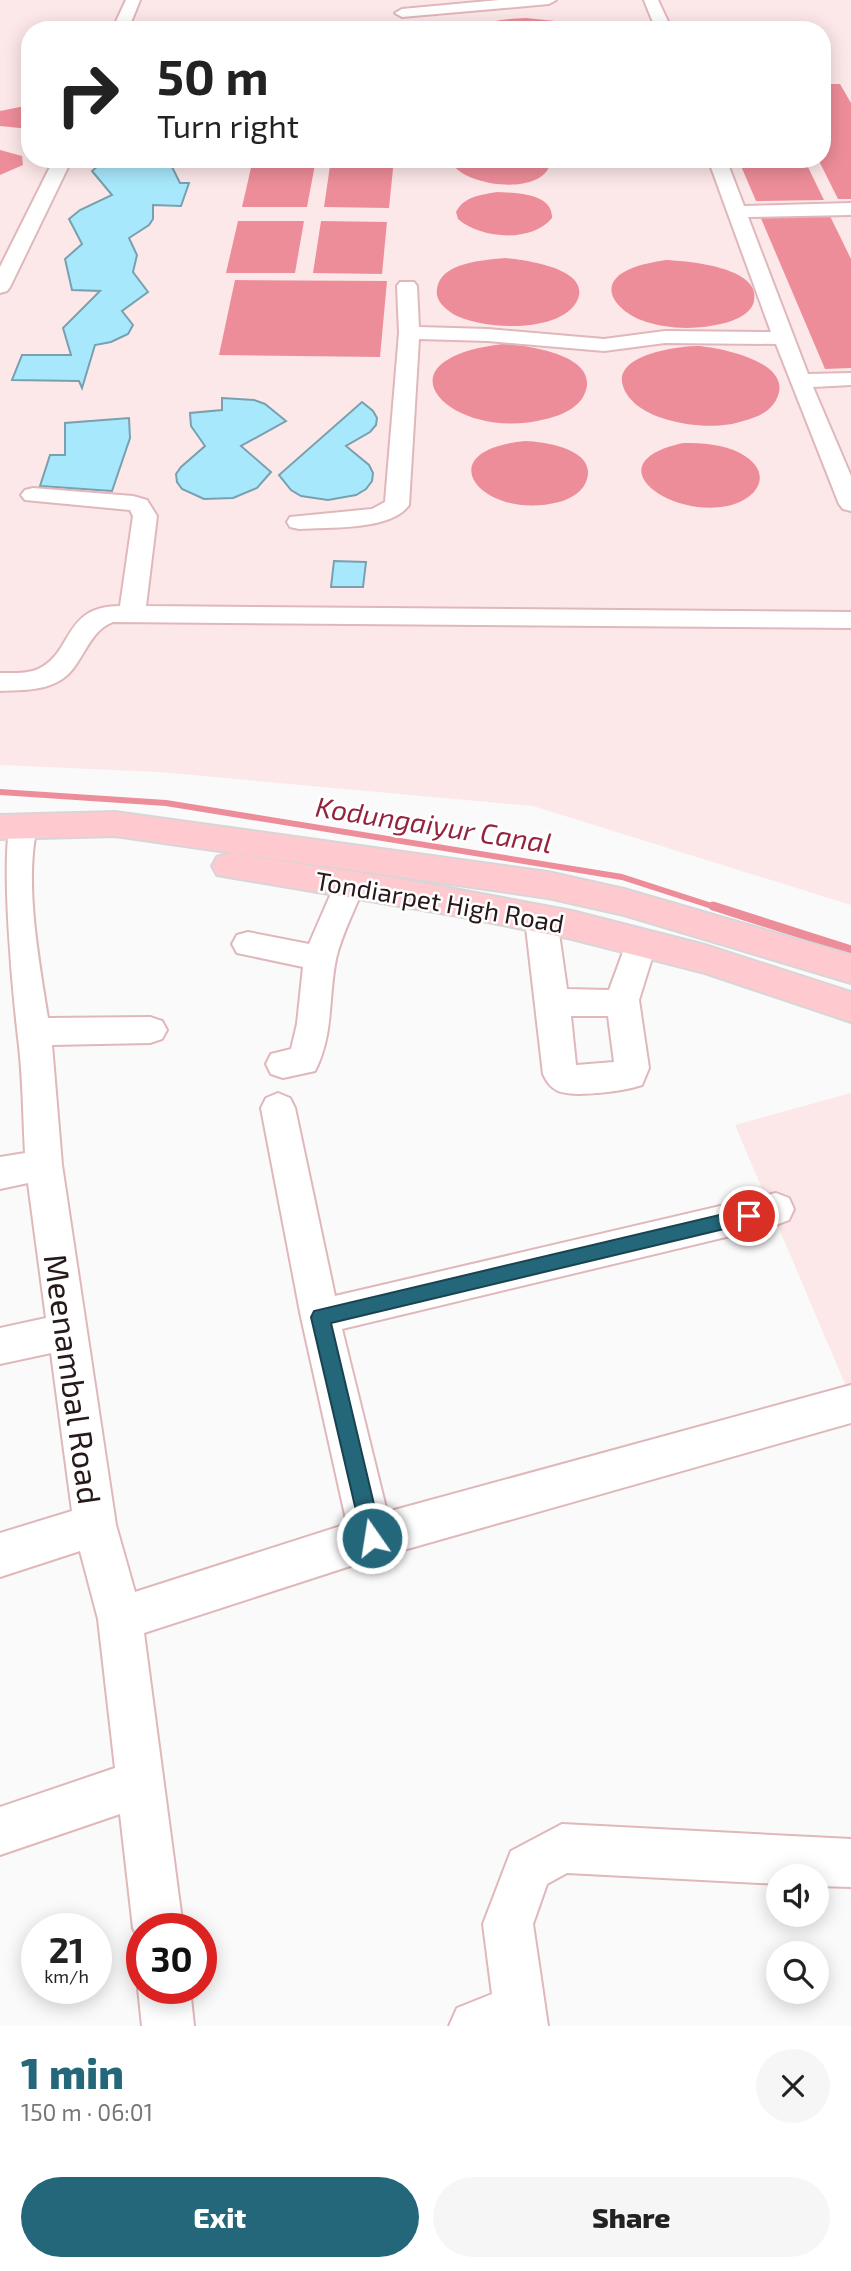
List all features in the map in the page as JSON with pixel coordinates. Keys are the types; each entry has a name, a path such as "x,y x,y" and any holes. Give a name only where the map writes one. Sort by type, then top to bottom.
{"main road":[{"name":"Tondiarpet High Road","path":"10,840 70,824 115,824 548,885 624,902 851,969"},
{"name":"Tondiarpet High Road","path":"10,840 102,848 350,883 541,919 686,953 851,1007"}],"street":[{"path":"124,21 133,0"},
{"path":"402,13 549,0"},
{"path":"651,0 660,21"},
{"path":"0,287 59,168"},
{"path":"721,168 800,381 851,504"},
{"path":"739,212 851,209"},
{"path":"299,522 378,516 397,505 409,333 407,286"},
{"path":"409,333 488,335 604,345 680,336 784,338"},
{"path":"800,381 851,379"},
{"path":"33,495 139,505 145,516 132,613"},
{"path":"0,682 27,681 51,674 87,623 110,614 851,621"},
{"name":"Meenambal Road","path":"10,840 11,962 34,1032 44,1165 95,1525 120,1619 156,1913"},
{"path":"283,1065 303,1061 308,1052 313,1032 320,958 350,883"},
{"path":"541,919 560,1074 568,1080 630,1076 632,1068 622,1000 641,942"},
{"path":"248,944 320,958"},
{"path":"552,998 563,1002 613,1003 622,1000"},
{"path":"34,1032 150,1030"},
{"path":"278,1108 320,1317 372,1538"},
{"path":"0,1173 44,1165"},
{"path":"320,1317 776,1209"},
{"path":"0,1346 68,1331"},
{"path":"120,1619 372,1538 851,1404"},
{"path":"0,1555 95,1525"},
{"path":"0,1832 142,1783"},
{"path":"506,2021 508,1924 528,1868 562,1848 851,1863"},
{"path":"166,2004 168,2026"}],"shaded area":[{"path":"0,0 851,0 851,905 533,806 159,772 0,765"},
{"path":"526,18 555,21 498,21"},
{"path":"831,84 840,84 851,103 851,199 838,199 822,168 831,168"},
{"path":"21,107 21,128 0,126 0,111"},
{"path":"0,150 21,156 21,166 0,175"},
{"path":"251,168 314,168 307,207 242,207"},
{"path":"330,168 393,168 389,208 324,207"},
{"path":"456,168 548,168 544,174 521,184 490,183 464,174"},
{"path":"742,168 808,168 824,200 756,201"},
{"path":"497,192 523,194 540,199 551,210 552,218 532,232 520,235 480,231 458,219 456,212 464,203 474,197"},
{"path":"829,214 851,259 851,368 825,369 760,216"},
{"path":"238,221 304,221 295,273 226,273"},
{"path":"321,221 387,222 382,274 313,273"},
{"path":"505,258 540,264 566,273 575,281 579,290 577,301 568,312 554,319 538,324 500,326 453,314 437,297 440,280 446,273 465,264"},
{"path":"666,260 705,264 735,273 747,280 753,290 753,305 734,320 694,328 651,323 632,316 613,296 613,282 630,269"},
{"path":"235,280 387,281 380,357 219,355"},
{"path":"503,344 541,350 570,360 581,368 586,378 584,396 565,413 512,424 481,420 456,410 439,397 433,381 439,366 462,353"},
{"path":"699,346 738,354 766,366 775,375 779,386 777,398 771,407 758,416 730,424 699,425 665,419 650,413 637,406 628,396 622,382 624,371 632,363 659,351"},
{"path":"526,441 545,443 577,454 588,469 583,487 564,501 531,505 507,502 488,494 475,482 471,470 477,457 495,447"},
{"path":"683,443 713,445 740,453 757,468 759,484 747,497 727,506 705,508 664,497 650,486 642,475 643,463 656,452"},
{"path":"851,1093 851,1398 735,1125"}],"building":[{"path":"96,168 172,168 180,183 189,183 181,206 153,205 153,219 149,225 129,238 137,255 133,272 148,292 122,311 133,325 128,334 111,342 95,345 82,388 79,381 12,380 22,355 71,355 63,328 100,291 72,290 65,259 82,244 69,219 80,210 112,195 92,171"},
{"path":"222,398 254,400 265,404 286,421 241,446 271,472 257,488 233,498 204,499 182,489 176,474 205,446 191,426 190,413 222,410"},
{"path":"362,402 373,411 377,418 376,425 370,432 346,446 369,465 373,473 372,481 366,489 356,495 328,500 301,496 291,490 279,475"},
{"path":"129,418 130,438 112,491 40,486 50,455 65,455 65,423"},
{"path":"334,561 366,562 363,587 331,587"}],"waterway":[{"name":"Kodungaiyur Canal","path":"0,792 166,803 622,877 718,908"},
{"name":"Kodungaiyur Canal","path":"713,906 851,950"}],"route":[{"path":"372,1538 320,1317 749,1216"}]}
